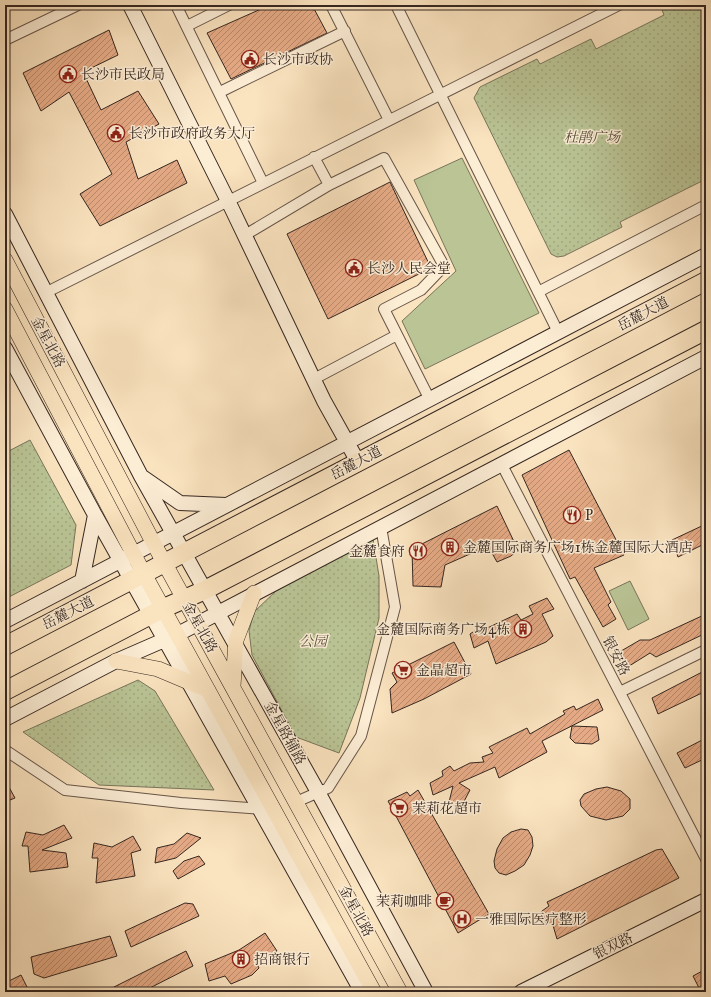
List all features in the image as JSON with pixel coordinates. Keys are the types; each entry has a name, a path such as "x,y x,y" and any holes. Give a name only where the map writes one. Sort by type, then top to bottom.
{"highway":[{"name":"岳麓大道","path":"5,646 706,281"},
{"path":"5,691 157,612 205,590 706,330"}],"main road":[{"name":"金星北路","path":"5,260 154,544 400,992"},
{"name":"金星北路","path":"5,309 134,555 137,577 157,612 178,634 374,992"},
{"path":"233,686 235,645 254,593"},
{"path":"116,661 158,668 208,690"}],"street":[{"path":"5,40 78,5"},
{"path":"130,5 245,234 314,378 358,462"},
{"path":"176,5 220,92 263,183"},
{"path":"187,26 229,5"},
{"path":"331,5 389,120"},
{"path":"396,5 441,93 558,332"},
{"path":"45,293 619,5"},
{"path":"220,92 345,31"},
{"path":"314,157 329,185"},
{"path":"245,234 329,185 384,158 444,266 421,290 384,310 429,398"},
{"path":"538,292 706,205"},
{"name":"金星路辅路","path":"5,214 141,476 318,792 426,992"},
{"path":"5,621 134,555 429,398 706,255"},
{"path":"314,378 397,335"},
{"path":"5,348 120,562 137,577"},
{"path":"5,720 116,661 178,634 217,612 502,465 706,357"},
{"name":"银安路","path":"502,465 706,859"},
{"path":"141,476 180,503 226,506"},
{"path":"82,581 95,515"},
{"path":"296,802 328,788 361,736 394,607 381,527"},
{"path":"157,612 164,640 189,681 362,992"},
{"path":"620,692 706,650"},
{"path":"5,750 65,790 182,803 274,810"},
{"name":"银双路","path":"521,992 706,900"}],"green space":[{"name":"杜鹃广场","path":"660,5 706,5 706,179 620,222 622,227 564,256 557,257 551,254 474,98 480,87 537,59 540,64 591,39 596,49 664,15"},
{"path":"462,158 539,313 425,369 402,321 456,271 414,180"},
{"path":"30,440 76,525 71,565 5,599 5,453"},
{"name":"公园","path":"373,539 379,576 379,618 360,698 339,753 296,737 252,655 249,631 254,612 278,589"},
{"path":"630,581 649,619 628,630 609,591"},
{"path":"138,680 155,691 214,790 99,785 23,732"}],"building":[{"name":"长沙市政协","path":"270,5 312,5 327,33 231,79 207,33"},
{"name":"长沙市政府政务大厅","path":"109,30 118,55 83,72 101,110 138,91 159,124 126,142 138,179 177,160 187,183 100,226 80,194 112,174 69,92 41,111 23,73"},
{"path":"390,182 431,268 328,319 287,234"},
{"name":"P","path":"569,450 624,555 594,568 611,602 608,605 616,619 603,627 575,577 570,579 522,475"},
{"name":"金麓国际商务广场1栋金麓国际大酒店","path":"497,506 518,550 511,556 497,562 488,546 445,565 441,587 413,586 412,549"},
{"path":"706,524 706,543 678,557 672,540"},
{"name":"金麓国际商务广场4栋","path":"547,598 554,609 542,614 553,636 546,642 496,664 488,641 474,648 470,634 482,626 483,630 517,614 521,620 533,614 529,606"},
{"path":"706,614 706,633 656,657 650,653 626,668 616,654 640,640 650,640"},
{"path":"454,642 471,674 424,699 392,713 390,689 397,682 392,673"},
{"path":"706,670 706,691 658,714 652,698"},
{"path":"598,699 603,710 542,741 547,752 499,778 495,767 459,783 470,790 460,809 449,802 453,786 433,795 430,783 443,776 442,771 450,766 454,771 470,763 484,762 482,757 493,753 489,747 527,728 530,734 565,714 563,711 574,706 576,710"},
{"path":"572,726 597,727 599,740 592,744 575,743 570,738"},
{"path":"706,738 706,758 685,768 677,753"},
{"path":"5,780 15,798 5,802"},
{"path":"607,787 621,791 630,799 630,809 623,816 606,820 590,816 581,806 580,800 584,794 596,789"},
{"path":"418,790 489,914 458,933 388,801 407,792 410,796"},
{"path":"64,825 72,838 42,850 66,853 68,867 30,872 28,846 22,846 26,832 43,835"},
{"path":"521,829 528,830 532,837 533,846 530,855 524,865 515,871 506,875 499,873 495,868 494,861 497,849 503,838 511,832"},
{"path":"187,833 201,838 176,858 155,863 157,848 174,844"},
{"path":"133,836 141,850 131,853 135,876 96,883 98,858 92,858 94,843 112,847"},
{"path":"662,849 679,878 557,939 552,922 546,924 542,911 549,906 547,902 656,850"},
{"path":"199,856 205,864 178,879 173,871 184,861"},
{"path":"185,903 193,904 199,916 131,947 125,931"},
{"name":"招商银行","path":"265,933 277,951 256,962 259,968 252,975 231,984 225,976 209,981 205,964 239,950"},
{"path":"110,936 117,956 44,978 34,974 31,957"},
{"path":"186,951 193,966 142,992 104,992"},
{"path":"706,969 706,992 701,992 693,976"},
{"path":"21,975 28,989 23,992 5,992 5,983"}],"place":[{"name":"长沙市政协","path":"250,59"},
{"name":"长沙市民政局","path":"68,74"},
{"name":"长沙市政府政务大厅","path":"116,133"},
{"name":"长沙人民会堂","path":"354,268"},
{"name":"P","path":"572,515"},
{"name":"金麓国际商务广场1栋金麓国际大酒店","path":"450,547"},
{"name":"金麓食府","path":"418,551"},
{"name":"金麓国际商务广场4栋","path":"523,629"},
{"name":"金晶超市","path":"403,670"},
{"name":"茉莉花超市","path":"399,808"},
{"name":"茉莉咖啡","path":"445,901"},
{"name":"一雅国际医疗整形","path":"462,919"},
{"name":"招商银行","path":"241,959"}]}
